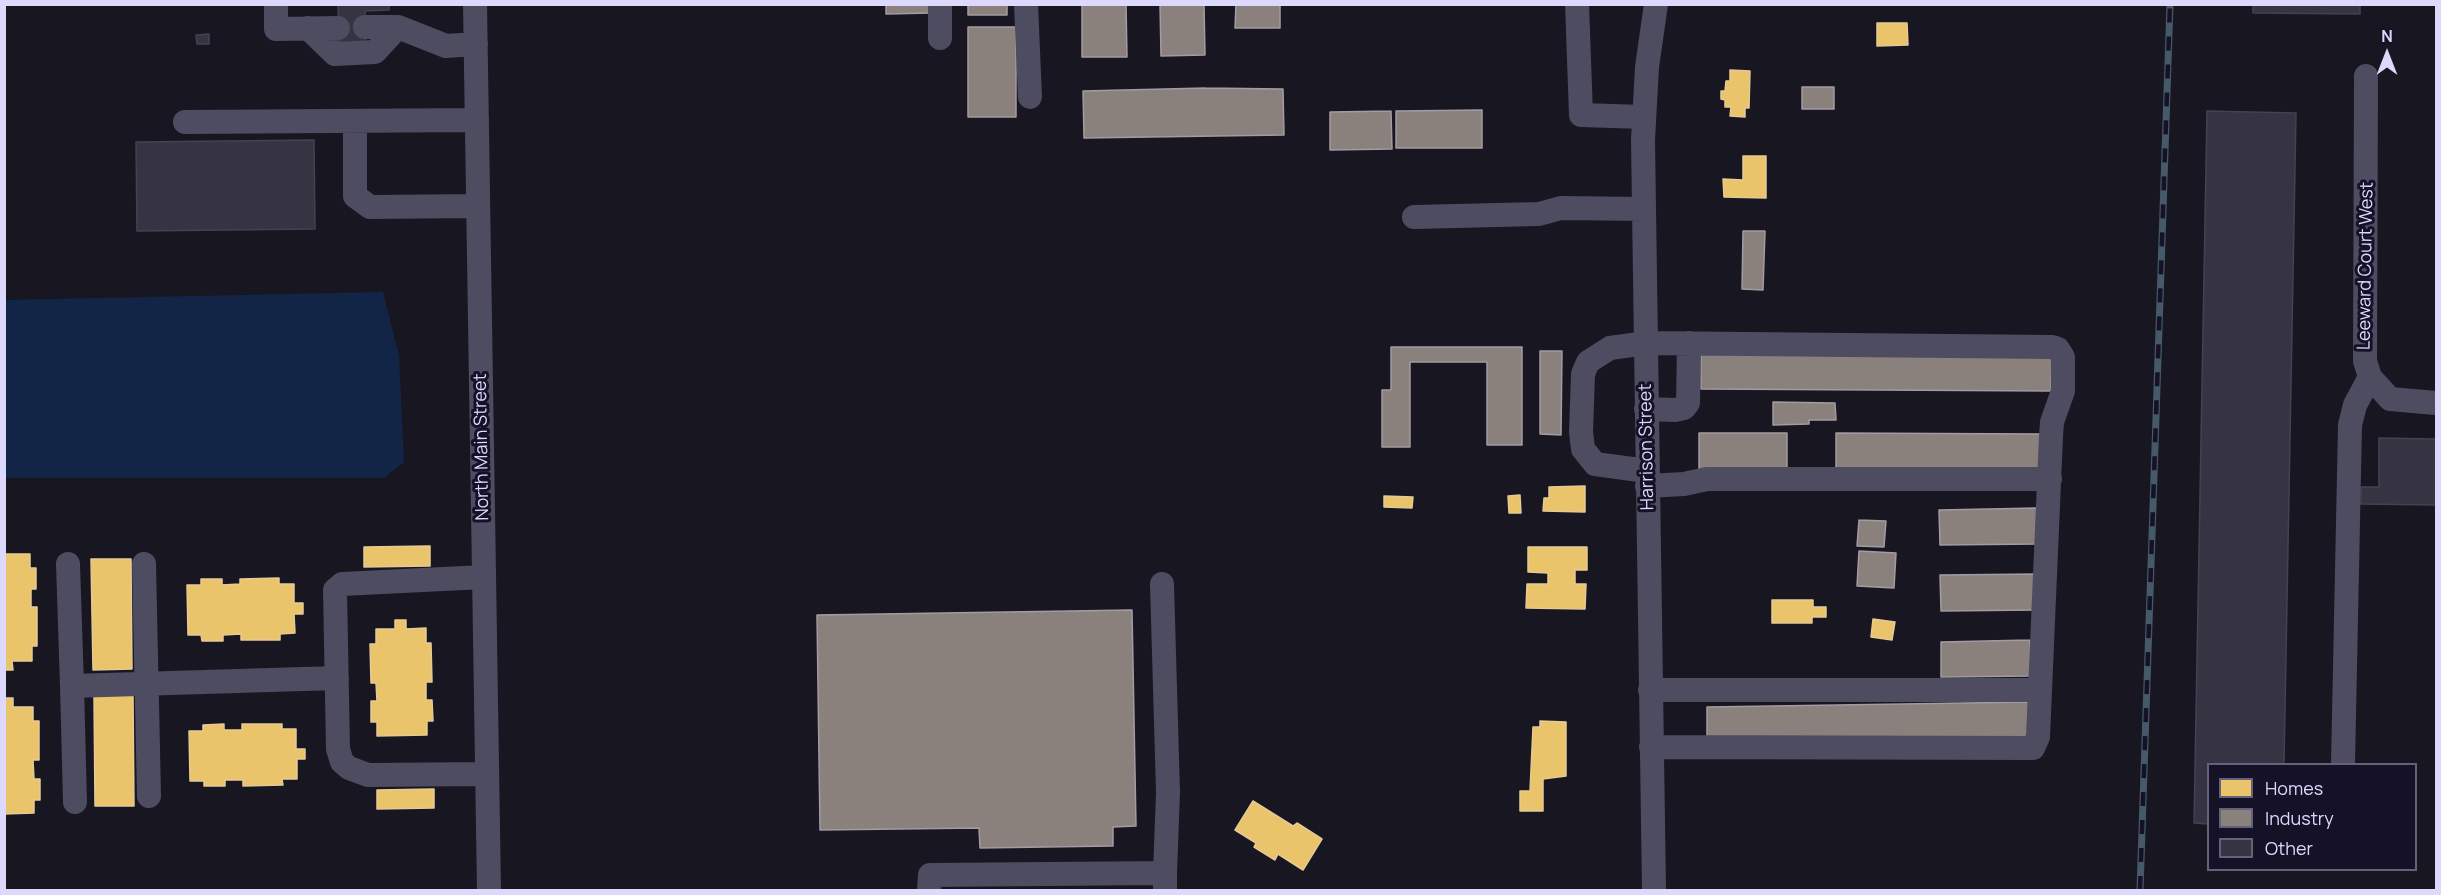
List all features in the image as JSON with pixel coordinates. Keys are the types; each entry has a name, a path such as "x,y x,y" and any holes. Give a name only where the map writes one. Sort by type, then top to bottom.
{"street":[{"path":"276,4 276,28 338,28"},
{"name":"North Main Street","path":"475,4 489,891"},
{"path":"940,4 940,38"},
{"path":"1026,4 1030,97"},
{"path":"1577,4 1581,116 1644,117"},
{"name":"Harrison Street","path":"1654,891 1644,117 1656,4"},
{"path":"365,27 398,27 446,46 476,44"},
{"path":"308,28 335,54 375,52 398,27"},
{"name":"Leeward Court West","path":"2366,76 2365,361 2370,377"},
{"path":"185,122 477,120"},
{"path":"355,121 355,196 370,207 478,206"},
{"path":"1414,217 1539,214 1561,208 1644,209"},
{"path":"1651,747 2033,748 2038,743 2039,690 2050,479 2052,422 2063,391 2063,357 2058,349 2052,347 1646,343 1610,348 1588,362 1583,375 1581,432 1583,449 1594,464 1647,478 1684,484 1707,479 2050,479"},
{"path":"1646,409 1675,410 1683,408 1688,403 1689,343"},
{"path":"2343,763 2350,425 2355,405 2370,377 2390,399 2436,403"},
{"path":"68,564 75,802"},
{"path":"144,564 149,796"},
{"path":"484,577 342,584 335,590 338,749 342,762 348,768 368,775 487,774"},
{"path":"929,891 930,875 1165,882 1168,792 1162,584"},
{"path":"72,686 337,678"},
{"path":"1650,690 2039,690"}],"water":[{"path":"383,292 399,356 404,462 384,478 5,478 5,300"}],"building: Homes":[{"path":"1877,23 1907,23 1908,45 1877,46"},
{"path":"1730,70 1750,71 1749,108 1745,108 1745,117 1730,116 1731,107 1725,107 1725,100 1721,99 1721,91 1725,91 1726,81 1730,81"},
{"path":"1743,156 1766,156 1766,198 1724,197 1723,179 1743,180"},
{"path":"1585,486 1585,512 1543,511 1544,498 1549,498 1549,487"},
{"path":"1520,495 1521,513 1509,513 1508,496"},
{"path":"1384,496 1413,497 1412,508 1384,507"},
{"path":"430,546 430,566 364,567 364,547"},
{"path":"1528,547 1587,547 1587,570 1575,570 1575,584 1586,584 1585,609 1526,608 1527,584 1548,584 1548,573 1528,572"},
{"path":"4,554 30,554 30,568 36,568 36,589 31,589 31,607 37,607 37,646 32,646 32,661 12,661 13,670 4,670"},
{"path":"91,559 131,559 132,669 93,670"},
{"path":"279,578 279,584 294,584 294,603 303,603 303,614 294,614 295,633 280,634 280,640 241,640 241,634 223,635 223,641 202,641 201,635 188,635 187,585 201,585 201,579 222,579 222,585 240,584 240,579"},
{"path":"1772,600 1813,600 1813,607 1826,607 1826,617 1812,617 1812,623 1772,623"},
{"path":"1873,619 1895,622 1892,640 1871,637"},
{"path":"395,620 406,620 406,629 426,628 426,643 431,643 432,682 426,682 426,700 432,700 433,721 427,721 427,735 377,736 377,722 371,722 371,701 377,701 376,683 371,683 370,644 376,644 376,629 395,629"},
{"path":"133,695 134,806 95,806 94,696"},
{"path":"4,698 13,698 13,707 33,707 33,721 39,721 39,760 33,760 34,779 40,779 40,800 34,800 34,813 4,814"},
{"path":"1540,721 1566,722 1566,776 1543,779 1543,811 1520,811 1520,791 1530,791 1533,727 1540,727"},
{"path":"224,724 224,730 242,730 242,724 282,724 282,729 296,729 296,749 305,749 305,759 297,759 297,779 282,779 283,785 243,786 243,780 225,780 225,786 204,786 204,781 190,781 189,731 203,731 203,725"},
{"path":"434,789 434,808 377,809 377,790"},
{"path":"1253,801 1293,826 1297,823 1322,839 1303,870 1278,854 1275,860 1254,847 1256,843 1235,830"}],"building: Industry":[{"path":"886,4 932,4 932,13 886,14"},
{"path":"968,4 1007,4 1007,15 968,15"},
{"path":"1082,4 1126,4 1127,57 1082,57"},
{"path":"1160,4 1204,4 1205,55 1161,56"},
{"path":"1236,4 1280,4 1280,28 1235,28"},
{"path":"968,27 1016,27 1016,117 968,117"},
{"path":"1802,87 1834,87 1834,109 1802,109"},
{"path":"1283,89 1284,135 1084,138 1083,91"},
{"path":"1482,110 1482,148 1396,148 1396,111"},
{"path":"1391,111 1392,149 1330,150 1330,112"},
{"path":"1743,231 1765,231 1763,290 1742,289"},
{"path":"1391,347 1522,347 1522,445 1487,445 1487,362 1410,362 1410,447 1382,447 1382,390 1391,390"},
{"path":"1540,351 1562,351 1561,435 1540,434"},
{"path":"1701,352 2052,354 2051,391 1701,389"},
{"path":"1773,402 1835,403 1836,420 1809,420 1809,424 1773,425"},
{"path":"1699,433 1787,433 1787,470 1699,470"},
{"path":"1836,433 2041,434 2041,471 1836,470"},
{"path":"2037,508 2037,544 1940,545 1939,510"},
{"path":"1859,520 1886,521 1884,547 1857,546"},
{"path":"1859,551 1896,553 1894,588 1857,586"},
{"path":"2038,574 2038,610 1941,611 1940,575"},
{"path":"1132,610 1136,826 1113,827 1113,846 980,848 979,828 820,830 817,615"},
{"path":"2030,640 2031,676 1941,677 1941,642"},
{"path":"2031,702 2032,737 1707,742 1707,707"}],"building: Other":[{"path":"338,4 389,4 389,10 365,11 366,42 339,43"},
{"path":"2253,4 2360,4 2360,14 2253,13"},
{"path":"209,34 209,44 197,44 196,35"},
{"path":"2207,111 2296,113 2284,763 2207,763 2207,824 2194,823"},
{"path":"314,140 315,229 137,231 136,142"},
{"path":"2379,438 2436,439 2436,505 2361,504 2361,487 2379,487"}],"railway":[{"path":"2140,890 2170,4"}]}
